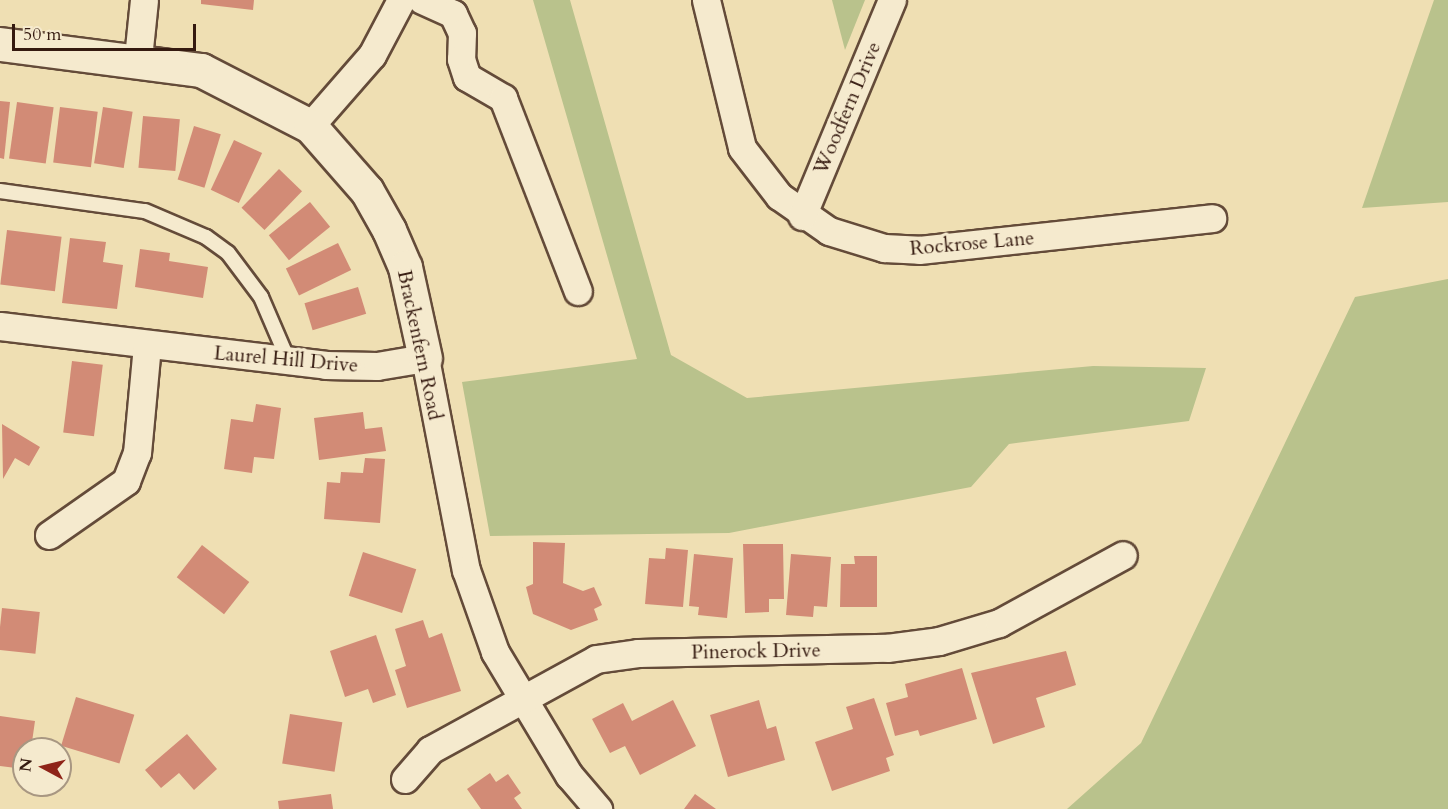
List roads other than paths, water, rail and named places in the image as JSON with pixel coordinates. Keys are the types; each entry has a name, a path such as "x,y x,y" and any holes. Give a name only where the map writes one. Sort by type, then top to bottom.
{"street":[{"path":"138,58 144,0"},
{"path":"310,126 372,55 401,0"},
{"path":"422,0 453,14 462,33 460,59 467,77 503,98 578,291"},
{"name":"Rockrose Lane","path":"706,0 742,148 802,216 864,243 919,250 1212,218"},
{"name":"Woodfern Drive","path":"802,216 892,0"},
{"name":"Brackenfern Road","path":"0,44 138,58 201,70 237,84 310,126 367,191 389,230 405,267 466,570 495,652 569,775 598,809"},
{"name":"Laurel Hill Drive","path":"0,326 289,362 377,366 425,358"},
{"path":"49,536 126,481 137,453 147,345"},
{"name":"Pinerock Drive","path":"405,779 430,750 596,659 638,653 887,648 939,641 999,623 1124,555"}],"lane":[{"path":"0,191 145,211 206,237 228,253 261,297 289,362"}]}
